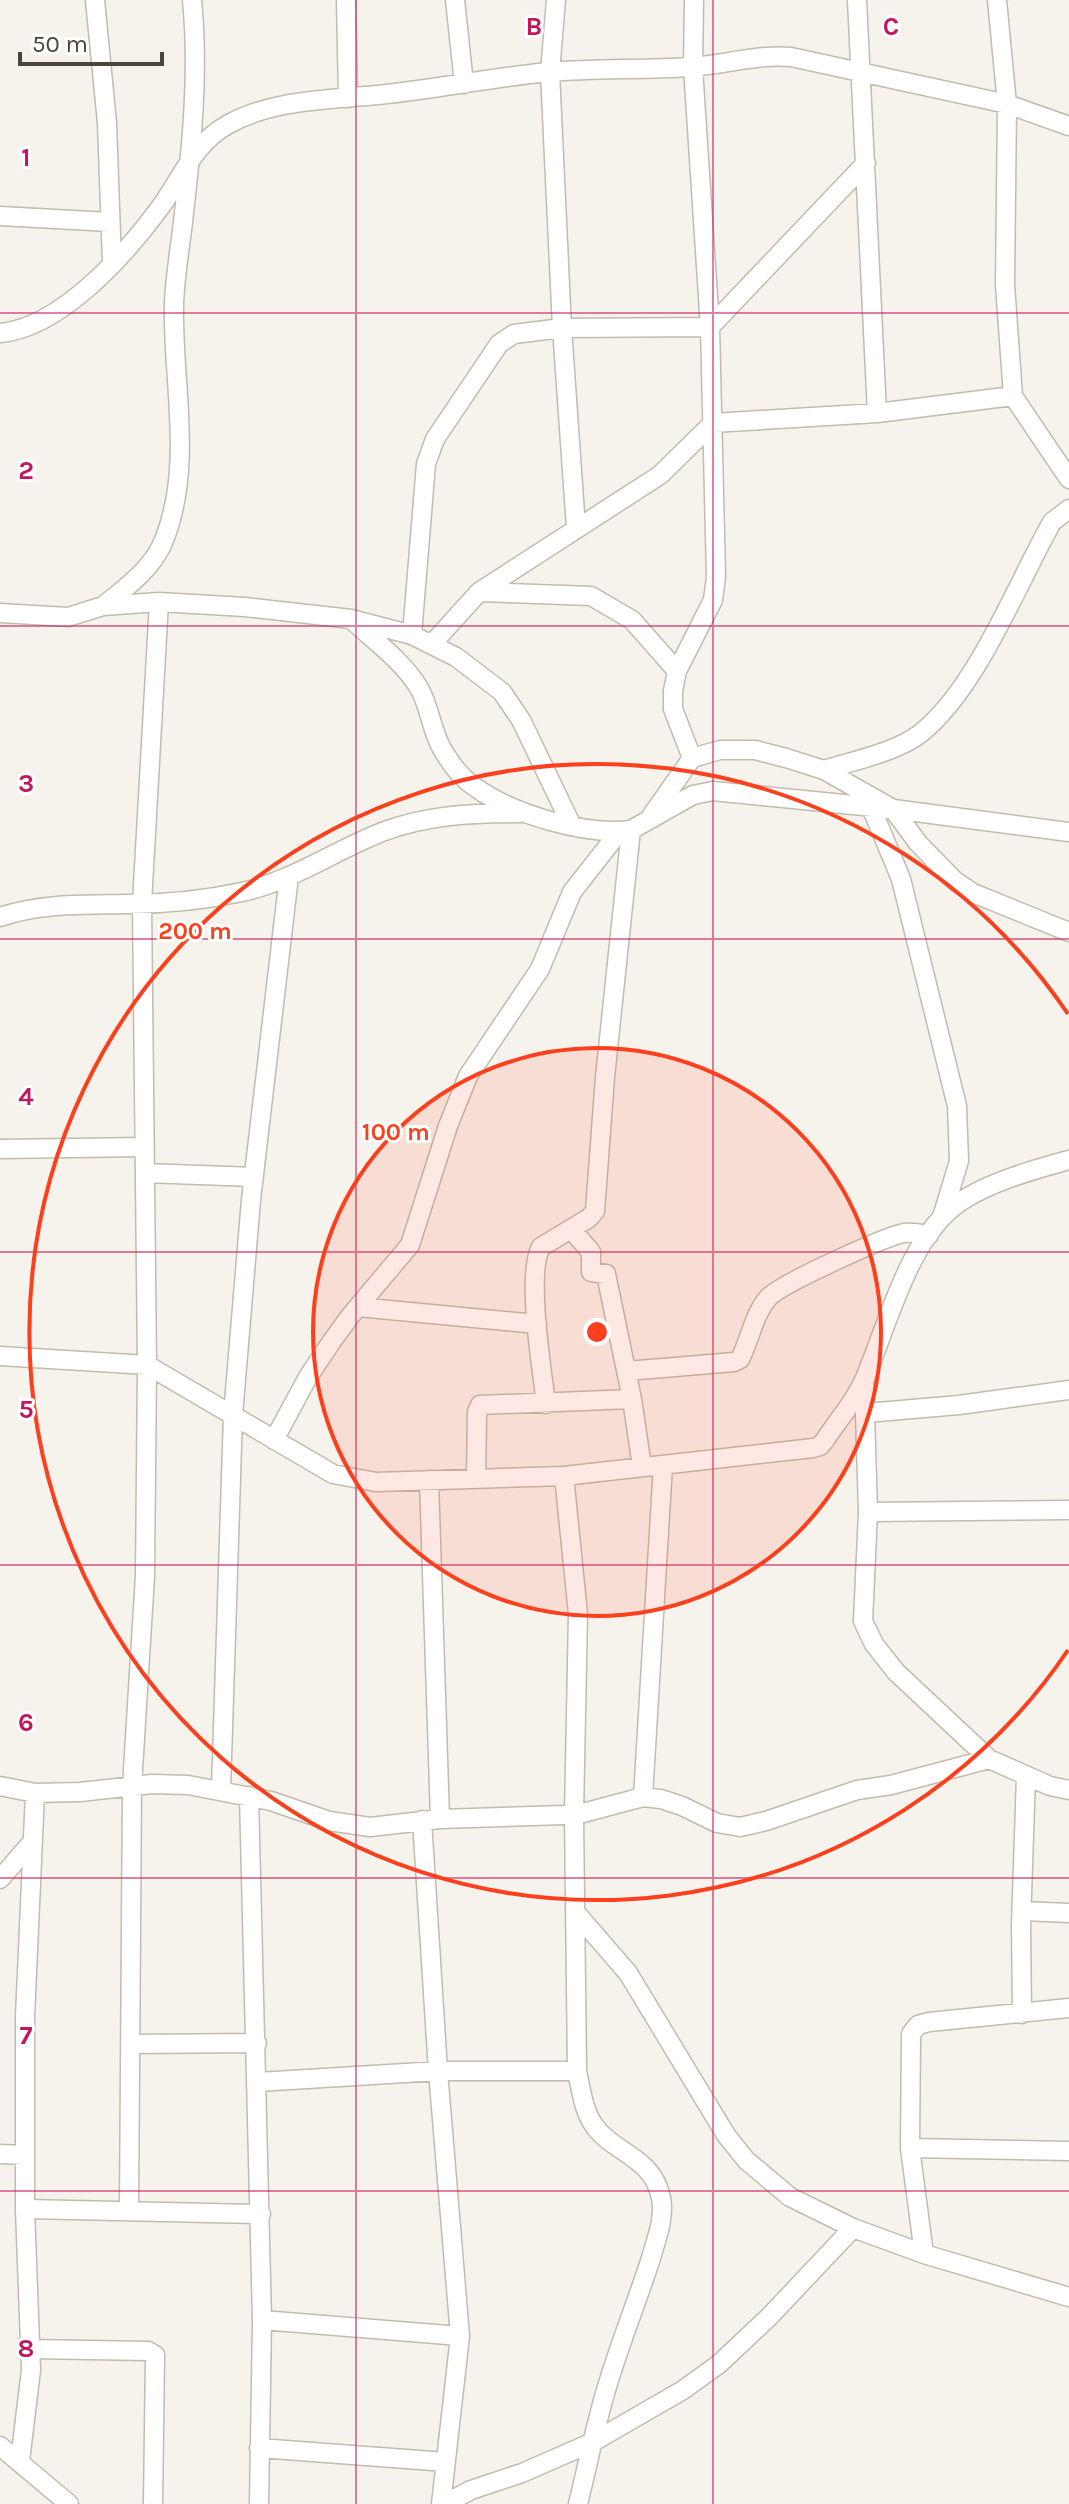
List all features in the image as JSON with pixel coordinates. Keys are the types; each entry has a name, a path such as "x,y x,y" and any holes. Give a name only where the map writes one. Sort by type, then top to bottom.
{"street":[{"path":"95,0 107,123 112,264"},
{"path":"103,606 136,580 164,542 176,501 179,458 174,303 190,157 195,28 192,0"},
{"path":"346,0 348,98"},
{"path":"455,0 464,84"},
{"path":"556,0 550,72 562,328 576,528"},
{"path":"692,758 673,709 673,691 677,671 713,600 715,589 710,327 693,67 694,0"},
{"path":"857,0 877,413"},
{"path":"997,0 1007,104 1005,285 1013,396 1069,479"},
{"path":"0,333 11,332 59,311 112,264 160,208 190,157 225,125 263,110 550,72 693,67 771,55 1007,104 1069,126"},
{"path":"412,635 426,464 435,439 499,344 514,334 562,328 710,327 866,163"},
{"path":"0,216 110,222"},
{"path":"432,644 479,592 660,475 713,423 877,413 1013,396"},
{"path":"824,770 879,754 919,735 951,704 975,667 1052,522 1069,509"},
{"path":"479,592 591,596 632,620 677,671"},
{"path":"129,2211 132,1786 145,1576 147,1365 142,903 159,602"},
{"path":"0,613 68,617 103,606 159,602 245,607 351,619 412,635 456,657 502,692 521,720 572,826"},
{"path":"351,619 407,671 420,689 441,746 459,773 474,787 503,803 572,826 625,831"},
{"path":"649,820 692,758 720,750 755,750 824,770 893,809 918,843 955,881 973,893 1069,932"},
{"path":"274,1440 308,1377 358,1307 410,1245 448,1126 468,1076 540,969 572,892 625,831 693,795 713,791 893,809 1069,832"},
{"path":"0,1356 147,1365 333,1474 356,1480 564,1476 820,1446 864,1381 893,1303 941,1217 959,1161 957,1106 901,879 871,807"},
{"path":"0,917 35,907 142,903 242,892 289,876 379,833 416,822 445,815 530,813"},
{"path":"546,1404 537,1324 538,1252 595,1211 625,831"},
{"path":"221,1790 233,1415 254,1177 289,876"},
{"path":"0,1149 145,1147"},
{"path":"941,1217 975,1193 1069,1160"},
{"path":"145,1173 254,1177"},
{"path":"571,1229 591,1252 591,1272 606,1274 627,1371 642,1467"},
{"path":"627,1371 734,1362 740,1359 764,1305 773,1294 823,1267 896,1236 914,1233 929,1235"},
{"path":"358,1307 537,1324"},
{"path":"864,1381 868,1512 862,1602 863,1621 874,1644 896,1672 989,1759 1050,1786 1069,1790"},
{"path":"866,1413 959,1405 1069,1390"},
{"path":"476,1479 477,1412 480,1405 632,1399"},
{"path":"643,1797 663,1465"},
{"path":"564,1476 578,1614 574,1814 577,2071 593,2123 601,2133 644,2164 655,2181 662,2210 655,2244 604,2395 578,2504"},
{"path":"429,1480 431,1820 438,2071 460,2336 443,2504"},
{"path":"868,1512 1069,1510"},
{"path":"0,1786 35,1793 188,1785 249,1796 346,1825 370,1827 431,1820 574,1814 643,1797 661,1799 717,1823 740,1827 857,1790 891,1785 989,1759"},
{"path":"1022,2014 1026,1776"},
{"path":"20,2461 30,2393 25,2209 25,2017 35,1793"},
{"path":"249,1796 261,2214 259,2504"},
{"path":"0,1879 33,1841"},
{"path":"1022,1911 1069,1913"},
{"path":"576,1913 628,1973 726,2135 746,2160 790,2197 853,2228 924,2254 1069,2297"},
{"path":"924,2254 910,2148 911,2034 918,2025 929,2022 1069,2008"},
{"path":"130,2044 257,2043"},
{"path":"258,2082 438,2071 577,2071"},
{"path":"910,2148 1069,2151"},
{"path":"0,2154 25,2155"},
{"path":"25,2209 261,2214"},
{"path":"443,2504 593,2442 683,2390 719,2364 769,2317 853,2228"},
{"path":"262,2320 460,2336"},
{"path":"30,2349 148,2351 155,2355 153,2504"},
{"path":"0,2446 69,2504"},
{"path":"259,2448 446,2462"}]}
